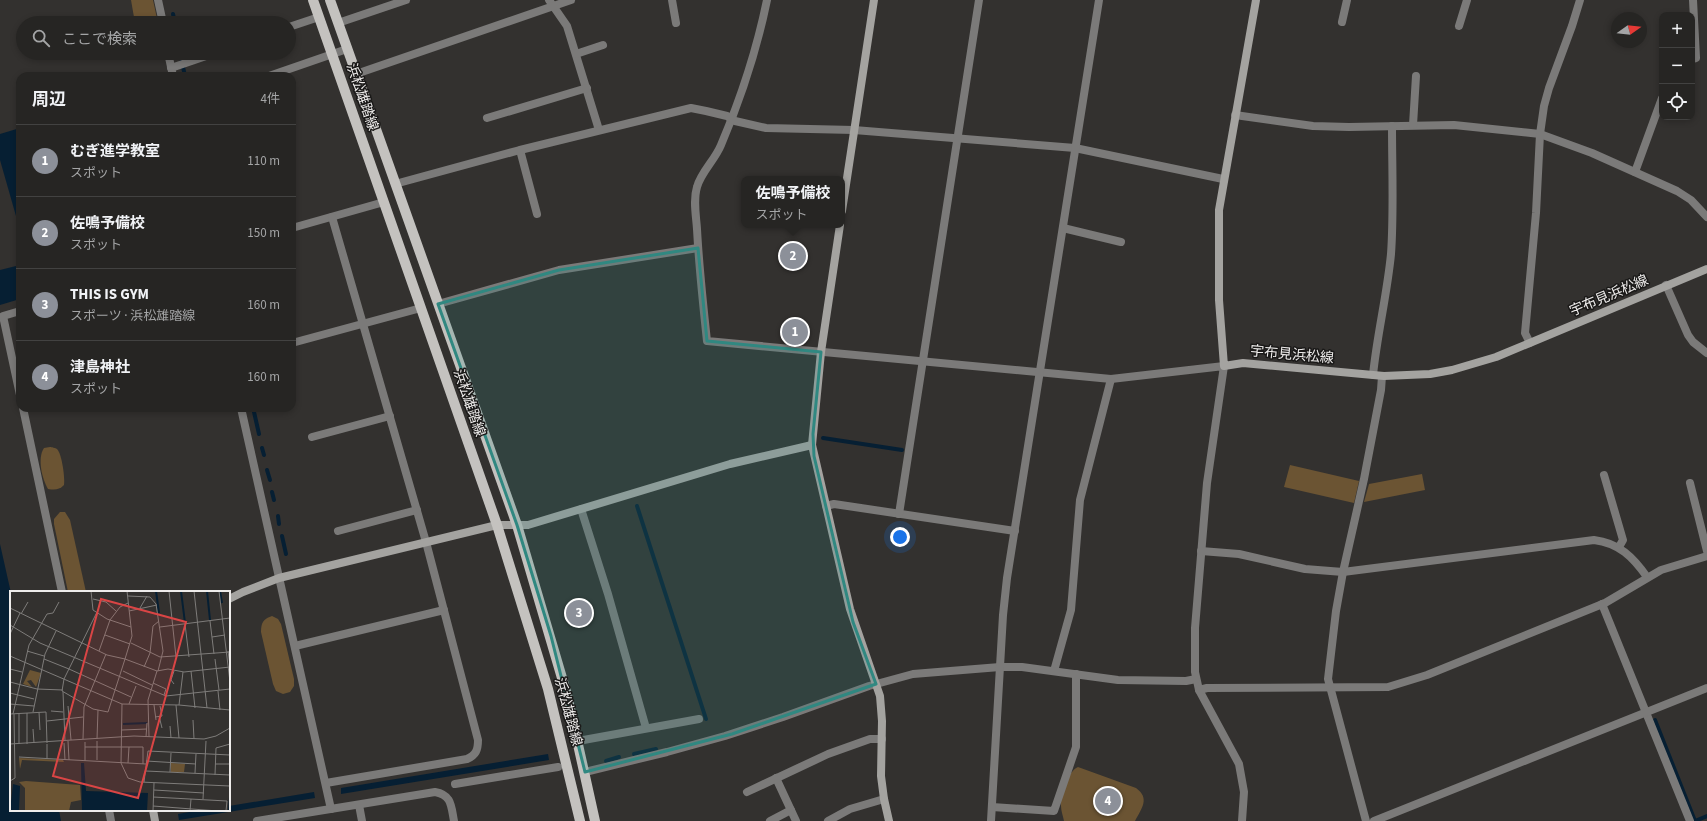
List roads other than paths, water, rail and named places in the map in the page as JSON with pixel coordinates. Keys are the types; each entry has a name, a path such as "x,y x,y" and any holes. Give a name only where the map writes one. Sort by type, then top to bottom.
{"main road":[{"name":"浜松雄踏線","path":"313,0 497,525 548,689 580,821"},
{"name":"浜松雄踏線","path":"330,0 517,525 554,649 578,741 595,821"}],"street":[{"path":"158,0 161,16"},
{"path":"338,23 406,0"},
{"path":"356,74 552,3 571,0"},
{"path":"672,0 676,23"},
{"path":"767,0 751,62 731,118 720,146 710,165 700,179 697,188 695,201 698,248 707,341 1111,379 1224,366"},
{"path":"845,190 874,0"},
{"path":"899,514 979,0"},
{"path":"991,821 1005,596 1099,0"},
{"path":"1242,821 1244,792 1239,764 1200,690 1196,679 1194,645 1207,483 1224,366 1219,300 1218,210 1256,0"},
{"path":"1342,22 1346,0"},
{"path":"1459,26 1467,0"},
{"path":"1530,343 1525,333 1536,213 1540,134 1546,97 1580,0"},
{"path":"1693,0 1695,58"},
{"path":"552,3 567,26 599,130"},
{"path":"296,25 319,17"},
{"path":"576,54 603,45"},
{"path":"280,72 347,49"},
{"path":"169,60 172,72 199,60"},
{"path":"1413,125 1416,76"},
{"path":"487,118 587,88"},
{"path":"1635,172 1659,106"},
{"path":"395,184 520,150 691,108 706,110 736,121 766,128 854,130 1075,148 1223,179"},
{"path":"1235,115 1313,126 1349,127 1454,124 1540,134 1584,150 1684,195 1707,217"},
{"path":"1373,375 1383,314 1390,255 1393,205 1392,126"},
{"path":"520,150 537,214"},
{"path":"296,227 384,202"},
{"path":"326,783 467,759 474,756 478,749 478,740 426,542 332,217"},
{"path":"840,228 821,352 812,445 853,622 876,684 882,708 881,776 889,821"},
{"path":"1063,228 1120,242"},
{"path":"438,304 559,270 698,248"},
{"name":"宇布見浜松線","path":"1224,366 1243,363 1382,376 1430,374 1452,370 1496,357 1707,269"},
{"path":"1666,285 1688,335 1693,342 1707,353"},
{"path":"296,342 421,308"},
{"path":"16,312 3,316 16,376"},
{"path":"1366,821 1328,679 1336,611 1343,572 1364,479 1381,390 1382,376"},
{"path":"1054,671 1071,610 1080,500 1111,379"},
{"path":"24,412 62,591"},
{"path":"242,412 331,809"},
{"path":"312,437 390,416"},
{"path":"230,598 279,578 497,525 528,525 730,464 812,445"},
{"path":"1604,475 1623,540 1619,548"},
{"path":"1690,484 1707,551"},
{"path":"826,506 834,504 1015,531"},
{"path":"581,509 608,594 646,728"},
{"path":"338,531 417,510"},
{"path":"1201,551 1239,554 1305,569 1343,572 1594,540 1605,541 1631,556 1647,577"},
{"path":"1200,690 1207,688 1388,687 1427,675 1602,604 1625,592 1647,577 1667,568 1707,556"},
{"path":"1602,604 1690,821"},
{"path":"295,646 444,610"},
{"path":"585,772 725,736 876,684 912,674 1000,667 1022,667 1118,680 1186,681 1196,679"},
{"path":"992,807 1054,811 1076,747 1076,674"},
{"path":"1374,821 1707,688"},
{"path":"578,741 699,718"},
{"path":"747,792 828,754 870,739 882,739"},
{"path":"455,784 558,767"},
{"path":"776,778 796,821"},
{"path":"257,821 435,792 443,794 449,799 454,821"},
{"path":"828,821 850,810 884,799"},
{"path":"359,804 362,821"},
{"path":"770,821 791,810"},
{"path":"109,811 111,821"},
{"path":"153,811 156,821"}],"water":[{"path":"16,129 16,216 0,160 0,134"},
{"path":"16,266 16,300 0,305 0,270"},
{"path":"0,544 11,591 10,811 59,811 61,821 0,821"},
{"path":"548,754 549,760 341,794 341,788"},
{"path":"314,792 315,798 179,820 178,814 195,811 230,811 230,806"}],"waterway":[{"path":"183,67 184,72"},
{"path":"254,412 259,434"},
{"path":"823,438 902,450"},
{"path":"262,448 264,455"},
{"path":"267,470 270,480"},
{"path":"272,492 274,500"},
{"path":"637,506 706,719"},
{"path":"278,516 279,524"},
{"path":"282,536 286,554"},
{"path":"1655,720 1695,821"},
{"path":"634,754 656,749"},
{"path":"606,761 619,757"},
{"path":"1695,821 1707,816"}],"place":[{"name":"佐鳴予備校","path":"793,256"},
{"name":"むぎ進学教室","path":"795,332"},
{"name":"THIS IS GYM","path":"579,613"},
{"name":"津島神社","path":"1108,801"}]}
